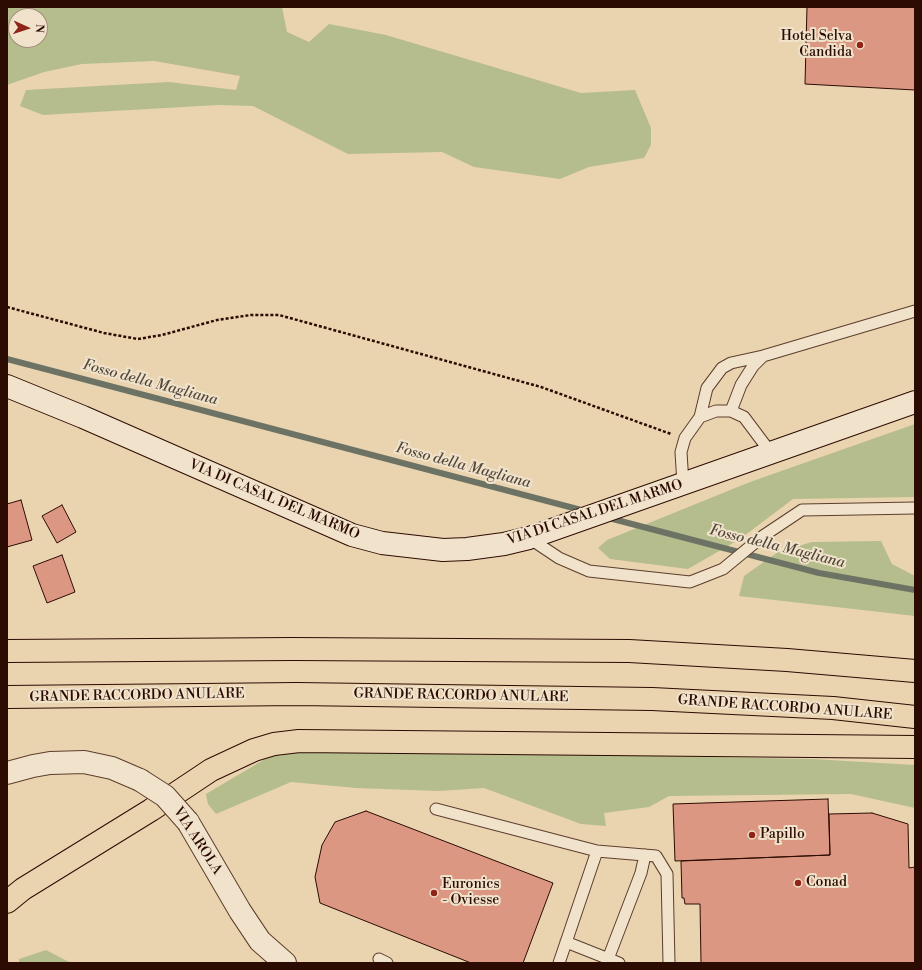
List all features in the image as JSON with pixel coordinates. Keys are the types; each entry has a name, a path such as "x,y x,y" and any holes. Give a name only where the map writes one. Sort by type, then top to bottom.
{"highway":[{"path":"7,651 301,649 629,651 787,660 915,671"},
{"name":"GRANDE RACCORDO ANULARE","path":"7,697 297,694 644,699 833,708 915,717"},
{"path":"7,902 24,889 151,810 211,770 254,750 274,744 307,741 915,747"}],"main road":[{"name":"VIA DI CASAL DEL MARMO","path":"7,386 83,417 333,528 366,539 403,547 443,550 467,549 504,544 536,536 915,402"},
{"name":"VIA AROLA","path":"7,773 50,763 84,762 112,768 140,780 165,796 188,822 240,911 260,941 285,963"}],"lane":[{"path":"676,487 681,452 685,438 700,418 707,388 722,368 731,363 763,356 915,311"},
{"path":"731,411 741,385 752,366 763,356"},
{"path":"700,418 716,411 731,411 744,418 771,453"},
{"path":"536,536 559,558 589,571 690,582 723,570 763,536 802,510 915,508"},
{"path":"436,809 597,851 656,856 667,874 669,963"},
{"path":"559,963 597,851"},
{"path":"600,959 642,873 645,855"},
{"path":"566,942 600,959 619,963"}],"path":[{"path":"7,307 104,333 138,339 162,335 217,320 252,315 279,315 541,387 685,438"}],"green space":[{"path":"7,7 282,7 287,32 309,42 329,24 386,35 581,93 635,90 651,128 651,145 644,158 589,167 560,179 474,167 442,152 348,154 253,106 218,105 43,115 20,106 26,90 169,82 236,90 240,76 154,61 82,64 44,72 7,85"},
{"path":"915,424 915,497 793,499 740,539 688,569 610,559 598,548 607,540 750,482"},
{"path":"881,541 892,564 915,576 915,616 739,596 744,576 778,552 812,542"},
{"path":"282,749 480,755 601,755 812,759 915,765 915,808 851,794 669,796 649,807 604,813 606,826 581,824 484,788 439,791 356,788 291,782 216,814 208,804 206,794"},
{"path":"46,950 71,963 19,963 19,959"}],"building":[{"name":"Hotel Selva Candida","path":"807,7 915,7 915,90 805,84"},
{"path":"21,500 32,540 7,547 7,504"},
{"path":"62,505 76,532 57,543 42,516"},
{"path":"62,555 75,592 47,603 33,566"},
{"name":"Papillo","path":"828,799 830,855 675,861 673,804"},
{"name":"Euronics - Oviesse","path":"366,811 553,883 523,963 471,963 320,903 315,877 322,845 335,822"},
{"name":"Conad","path":"872,813 908,824 909,868 915,867 915,963 701,963 700,904 685,904 684,898 682,898 681,861 830,855 829,814"}],"waterway":[{"name":"Fosso della Magliana","path":"7,359 585,511"},
{"name":"Fosso della Magliana","path":"609,518 819,573 915,590"}],"place":[{"name":"Hotel Selva Candida","path":"860,45"},
{"name":"Papillo","path":"752,835"},
{"name":"Conad","path":"798,883"},
{"name":"Euronics - Oviesse","path":"434,893"}]}
